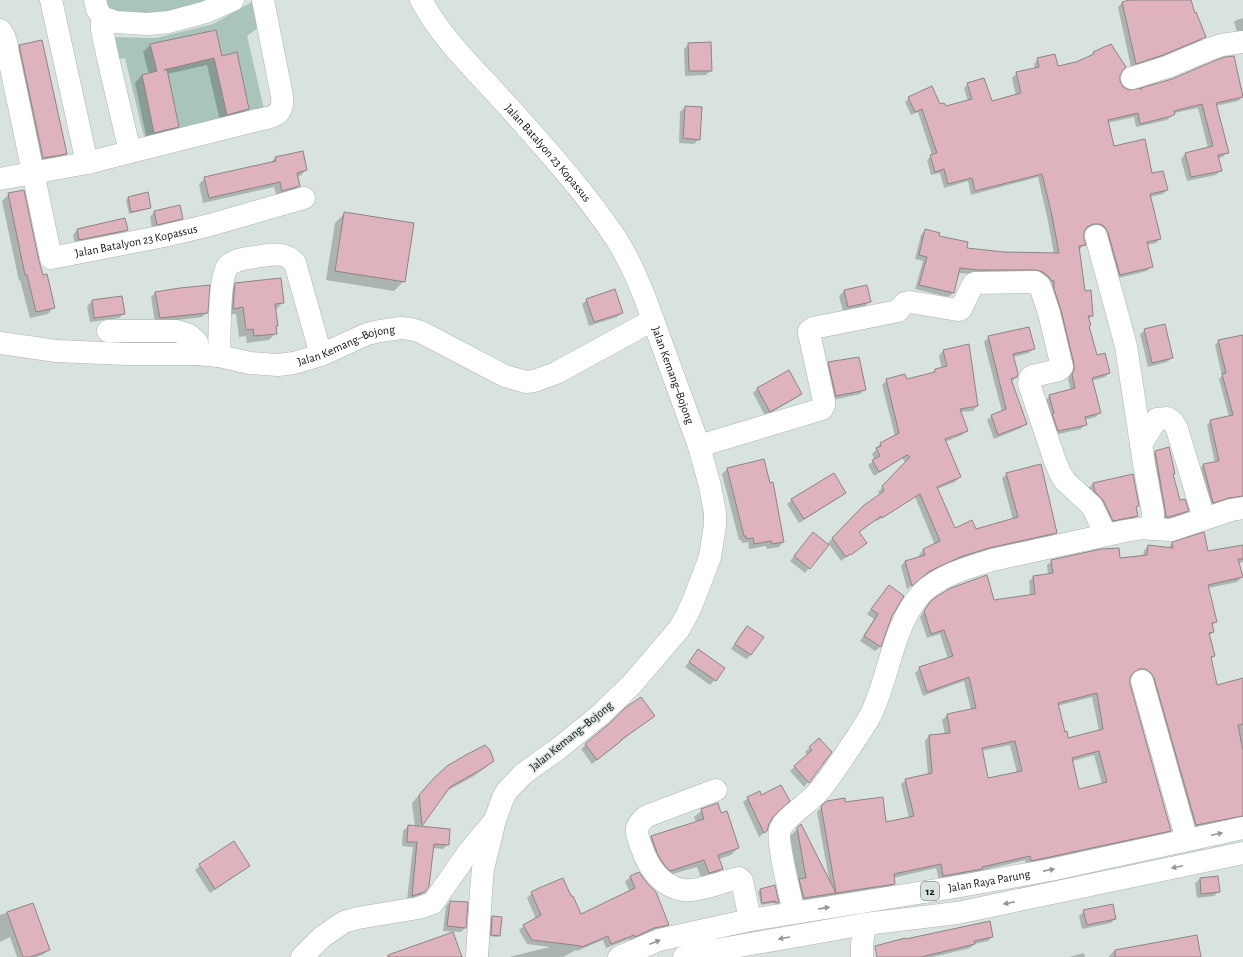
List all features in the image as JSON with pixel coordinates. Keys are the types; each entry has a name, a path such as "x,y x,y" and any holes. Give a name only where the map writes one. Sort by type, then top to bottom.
{"main road":[{"path":"51,0 87,163"},
{"path":"98,9 116,22 147,24 169,22 206,12 233,0"},
{"path":"0,179 87,163 258,120 279,113 283,104 282,96 263,0"},
{"name":"Jalan Batalyon 23 Kopassus","path":"421,0 442,33 550,154 599,214 627,258 642,290 653,320"},
{"path":"98,9 130,152"},
{"name":"Jalan Batalyon 23 Kopassus","path":"0,30 5,37 51,258 179,233 304,198"},
{"path":"1132,78 1167,68 1222,45 1243,42"},
{"path":"1096,236 1126,346 1153,513 1152,529"},
{"path":"220,356 221,291 224,271 228,266 237,260 274,255 290,257 295,263 321,355"},
{"path":"699,446 822,409 824,401 809,333 809,331 813,328 898,311 905,303 910,302 958,310 961,309 974,283 1035,282 1040,286 1049,313 1062,367 1059,370 1033,376 1030,378 1029,384 1061,475 1066,482 1092,506 1106,535"},
{"name":"Jalan Kemang–Bojong","path":"0,344 56,351 127,354 196,354 220,356 264,365 294,363 321,355 367,334 401,328 421,332 505,376 526,382 545,378 572,365 653,320 699,446 710,486 715,513 715,525 710,557 687,616 679,629 632,684 601,714 574,737 523,774 503,798 495,820 483,869 477,957"},
{"path":"108,331 150,330 184,332 197,342 196,354"},
{"path":"1141,444 1157,419 1167,418 1173,422 1177,429 1204,518"},
{"path":"794,913 780,843 780,830 786,821 807,804 818,792 837,767 871,714 897,639 907,616 921,594 929,586 939,580 992,560 1144,528 1172,530 1204,518 1243,508"},
{"path":"1142,681 1187,840"},
{"path":"716,790 647,816 641,821 637,829 638,837 646,859 652,870 664,883 673,888 686,890 739,878 742,881 750,920"},
{"path":"302,957 322,937 344,922 358,918 418,908 433,903 467,854 495,820"},
{"name":"Jalan Raya Parung","path":"620,957 659,940 750,920 1050,870 1243,828"},
{"name":"Jalan Raya Parung","path":"684,957 711,950 865,924 957,913 1243,853"},
{"path":"862,957 865,924"}],"green space":[{"path":"101,0 230,0 106,23"},
{"path":"252,2 259,27 247,36 267,122 147,149 125,58 114,60 109,37 156,38 213,24"}],"building":[{"path":"1130,0 1191,0 1206,37 1163,55 1136,64 1122,2"},
{"path":"216,30 222,56 237,52 249,109 227,115 214,58 167,69 179,127 154,133 142,75 157,71 150,44"},
{"path":"42,40 67,154 43,158 19,45"},
{"path":"711,42 712,71 689,71 688,43"},
{"path":"1111,44 1126,67 1120,75 1120,81 1123,87 1129,90 1140,88 1141,90 1141,88 1172,79 1214,61 1225,57 1234,56 1243,97 1216,103 1229,153 1218,155 1222,171 1191,177 1185,153 1213,146 1202,104 1174,111 1175,114 1172,116 1140,124 1138,113 1108,120 1114,146 1145,139 1152,173 1163,171 1168,190 1150,194 1161,239 1147,242 1153,267 1120,275 1105,227 1100,224 1093,224 1087,227 1084,232 1086,245 1079,246 1085,291 1091,290 1093,316 1088,316 1091,325 1089,326 1097,355 1105,353 1110,373 1092,378 1101,413 1085,417 1087,425 1058,431 1052,414 1054,413 1049,395 1075,388 1072,374 1074,364 1061,310 1054,289 1054,281 1052,281 1043,272 1035,270 978,270 960,268 954,293 919,285 927,257 919,255 925,229 940,233 939,236 968,242 967,248 1004,252 1059,253 1042,174 975,191 972,178 948,184 944,169 935,172 930,155 937,153 922,109 915,112 908,97 932,86 940,104 944,103 946,106 972,99 967,83 984,78 992,101 1021,93 1016,72 1039,67 1037,58 1055,54 1058,66 1076,62"},
{"path":"685,106 702,107 700,140 683,138"},
{"path":"303,151 307,170 297,173 300,186 282,191 280,182 209,198 204,177 276,161 275,157"},
{"path":"24,190 39,261 43,275 47,274 55,308 36,312 27,275 25,275 8,193"},
{"path":"148,192 151,208 131,212 128,197"},
{"path":"180,205 183,219 157,225 154,211"},
{"path":"344,212 414,223 405,282 335,271"},
{"path":"125,218 128,230 79,240 77,229"},
{"path":"281,278 284,303 275,304 278,326 276,326 277,334 254,336 253,329 246,330 243,307 233,309 235,283"},
{"path":"210,285 208,313 160,318 155,292"},
{"path":"867,285 871,302 848,307 844,290"},
{"path":"615,289 623,313 594,322 586,299"},
{"path":"122,296 125,314 94,318 92,300"},
{"path":"1165,324 1173,358 1152,363 1144,329"},
{"path":"1029,327 1035,349 1013,354 1018,374 1017,377 1011,379 1027,424 998,435 991,415 1006,409 988,336"},
{"path":"1243,335 1243,496 1229,498 1213,503 1203,464 1219,461 1210,420 1233,415 1222,374 1226,373 1218,340"},
{"path":"969,344 978,406 960,409 968,431 945,439 961,477 937,487 955,528 972,520 976,529 1018,517 1006,473 1041,464 1057,533 989,548 960,557 930,571 912,586 905,561 925,555 923,549 940,541 920,494 882,518 881,516 859,532 867,543 851,555 850,554 846,557 832,538 863,506 884,491 882,486 910,457 907,455 879,472 872,460 880,456 876,448 881,446 880,443 899,433 886,379 905,374 907,379 935,372 935,369 947,366 943,350"},
{"path":"859,357 866,390 836,396 828,362"},
{"path":"789,370 802,394 770,412 757,388"},
{"path":"1169,447 1175,474 1173,474 1180,500 1185,499 1189,511 1166,517 1155,451"},
{"path":"764,459 770,483 773,482 784,542 772,544 771,541 754,544 753,538 746,539 746,536 744,536 727,468"},
{"path":"834,473 846,493 804,519 791,499"},
{"path":"1133,474 1139,506 1136,507 1138,516 1113,521 1103,500 1095,492 1093,483"},
{"path":"813,532 829,545 810,569 794,556"},
{"path":"1204,532 1208,551 1243,545 1243,559 1238,559 1243,577 1208,585 1217,622 1212,623 1214,632 1209,633 1215,656 1211,657 1217,685 1243,678 1243,724 1238,725 1243,751 1243,816 1196,825 1154,678 1150,672 1145,669 1139,669 1133,673 1130,678 1130,684 1171,831 1031,861 1030,856 982,867 982,869 943,876 941,864 894,874 895,884 836,893 821,806 827,801 845,798 845,802 883,797 886,822 914,816 905,779 932,773 929,735 950,733 947,714 976,708 969,677 927,692 919,667 953,656 944,630 931,634 924,611 930,602 951,588 987,575 994,600 1035,594 1033,576 1053,573 1051,560 1101,549 1119,548 1120,558 1147,555 1148,545 1173,548 1172,542","holes":["1097,693 1103,729 1068,738 1067,731 1065,732 1058,703","1015,741 1022,771 988,778 982,748","1099,751 1107,782 1079,789 1072,758"]},
{"path":"889,585 904,596 892,616 881,647 864,636 878,614 871,609"},
{"path":"747,626 764,637 751,655 735,644"},
{"path":"698,649 725,668 716,681 689,662"},
{"path":"641,697 655,716 621,740 597,760 585,744 625,708"},
{"path":"819,738 832,752 809,783 794,766 812,750 809,747"},
{"path":"485,745 490,750 494,761 450,787 422,826 419,795 447,766"},
{"path":"781,785 790,801 773,817 767,831 764,833 747,797 760,791 761,795"},
{"path":"718,803 721,813 727,811 739,848 718,855 723,869 709,873 704,860 670,871 658,855 651,836 704,819 701,809"},
{"path":"801,824 836,893 804,898 799,879 806,878 797,828"},
{"path":"408,825 450,829 449,845 434,844 429,886 425,892 412,896 417,842 407,842"},
{"path":"234,841 250,866 215,889 199,864"},
{"path":"639,872 656,892 669,925 654,928 635,937 634,935 611,944 608,936 582,947 532,940 523,925 541,915 531,892 539,888 563,878 581,914 635,888 630,876"},
{"path":"1218,876 1220,892 1201,894 1200,878"},
{"path":"775,885 779,903 776,903 776,901 762,903 760,889"},
{"path":"450,901 468,902 466,928 447,926"},
{"path":"33,903 50,950 30,957 23,957 7,912"},
{"path":"1113,904 1116,919 1087,925 1083,910"},
{"path":"492,916 502,917 500,936 491,935"},
{"path":"990,921 993,937 974,941 975,944 921,957 877,957 875,946 905,938"},
{"path":"453,932 462,957 388,957 388,955"},
{"path":"1197,935 1201,957 1115,957 1115,950"}]}
